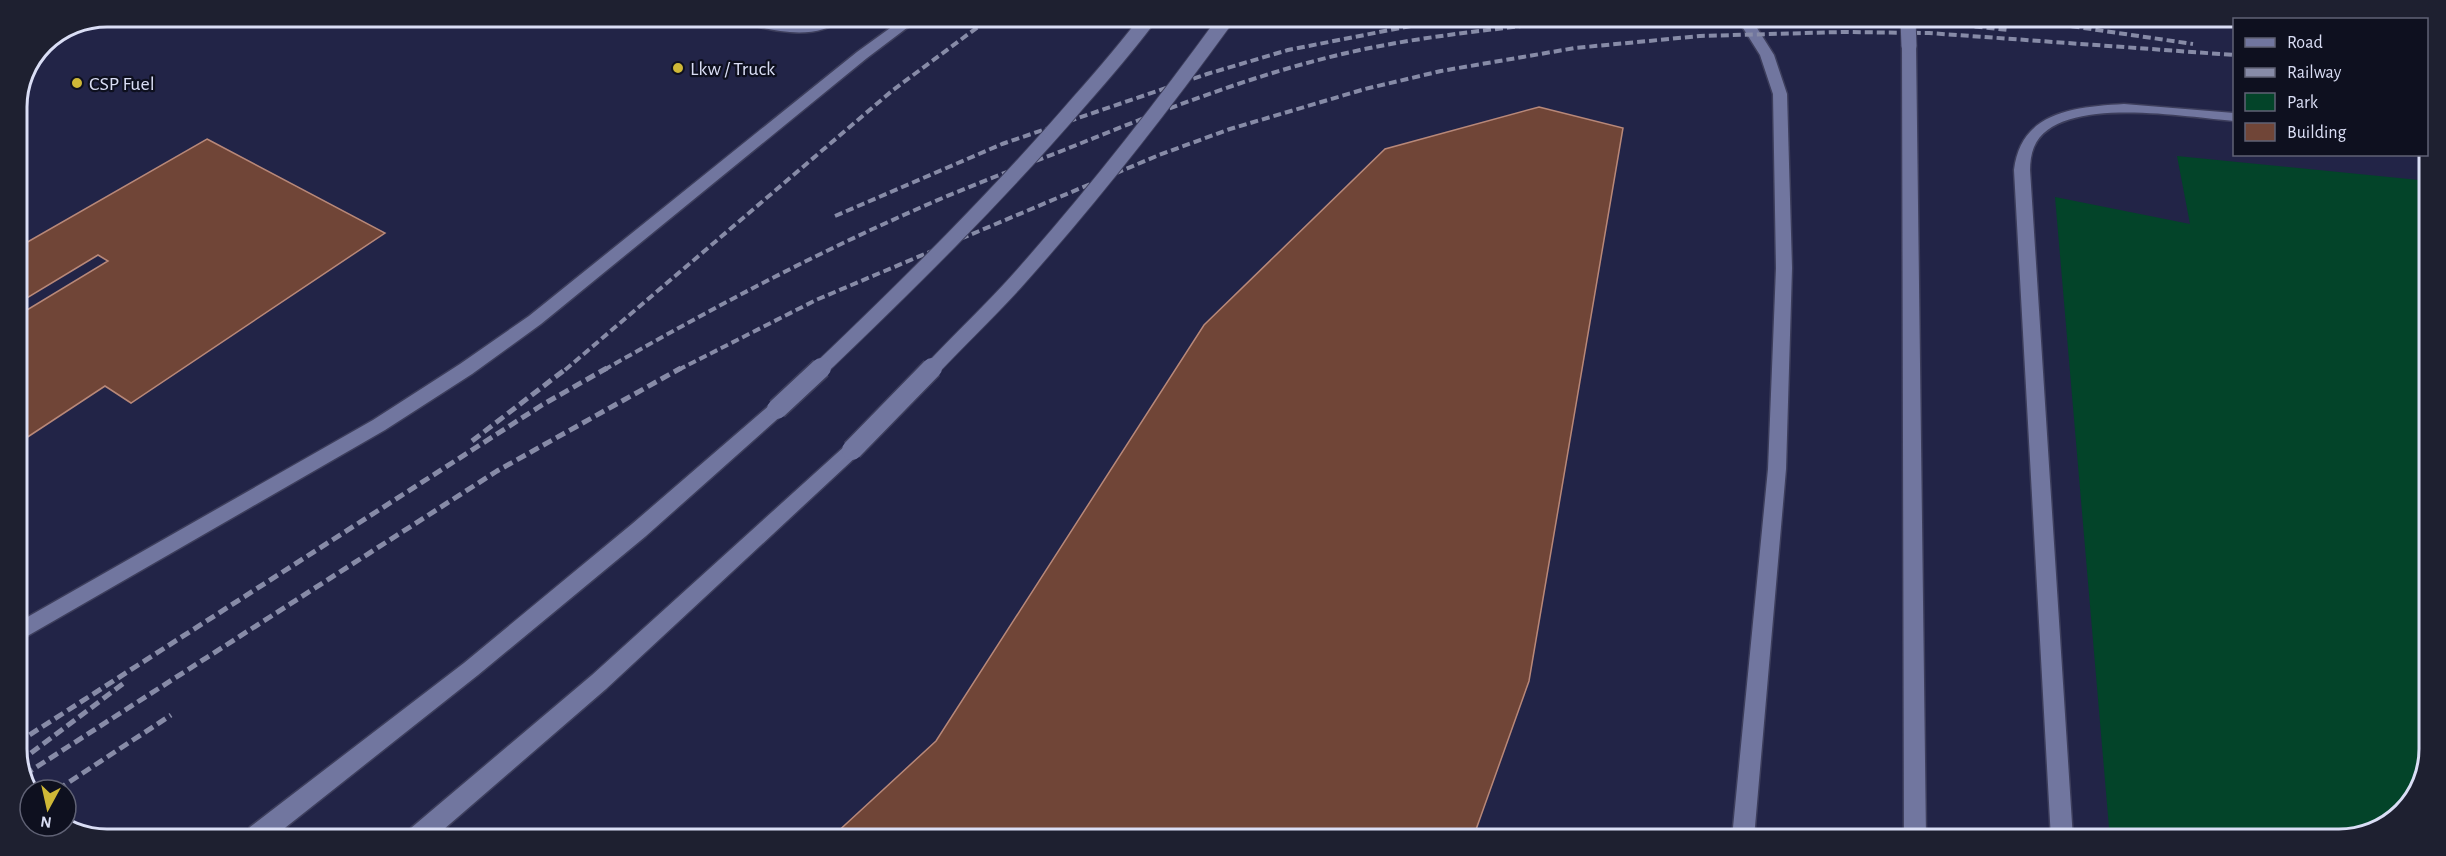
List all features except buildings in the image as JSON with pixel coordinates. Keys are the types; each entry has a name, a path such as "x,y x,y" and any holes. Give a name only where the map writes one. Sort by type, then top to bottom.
{"street":[{"path":"773,27 779,29 811,27"},
{"path":"27,627 369,431 466,369 535,320 862,55 901,27"},
{"path":"266,829 480,661 639,530 777,409 883,310 974,219 1049,138 1141,27"},
{"path":"427,829 599,682 852,450 1015,283 1086,201 1169,98 1221,27"},
{"path":"1744,829 1777,469 1784,268 1780,94 1774,70 1765,49 1750,27"},
{"path":"1908,27 1915,829"},
{"path":"2061,829 2022,170 2024,156 2029,142 2039,132 2056,119 2082,110 2140,109 2233,117"}],"green space":[{"path":"2177,156 2419,180 2419,749 2415,775 2396,806 2360,826 2339,829 2109,829 2055,197 2190,224"}],"railway":[{"path":"565,370 893,90 978,27"},
{"path":"835,216 1002,144 1207,74 1288,50 1405,27"},
{"path":"604,370 757,286 875,228 971,186 1137,121 1247,81 1322,59 1439,36 1514,27"},
{"path":"1980,27 2008,30"},
{"path":"2077,27 2193,44"},
{"path":"678,370 816,300 1159,155 1230,129 1365,89 1441,71 1575,48 1700,36 1842,32 1929,33 2233,55"},
{"path":"472,441 567,368"},
{"path":"27,737 542,405 607,368"},
{"path":"30,771 497,471 681,368"},
{"path":"27,756 124,683"},
{"path":"75,778 171,715"}],"place":[{"name":"Lkw / Truck","path":"678,68"},
{"name":"CSP Fuel","path":"77,83"}]}
